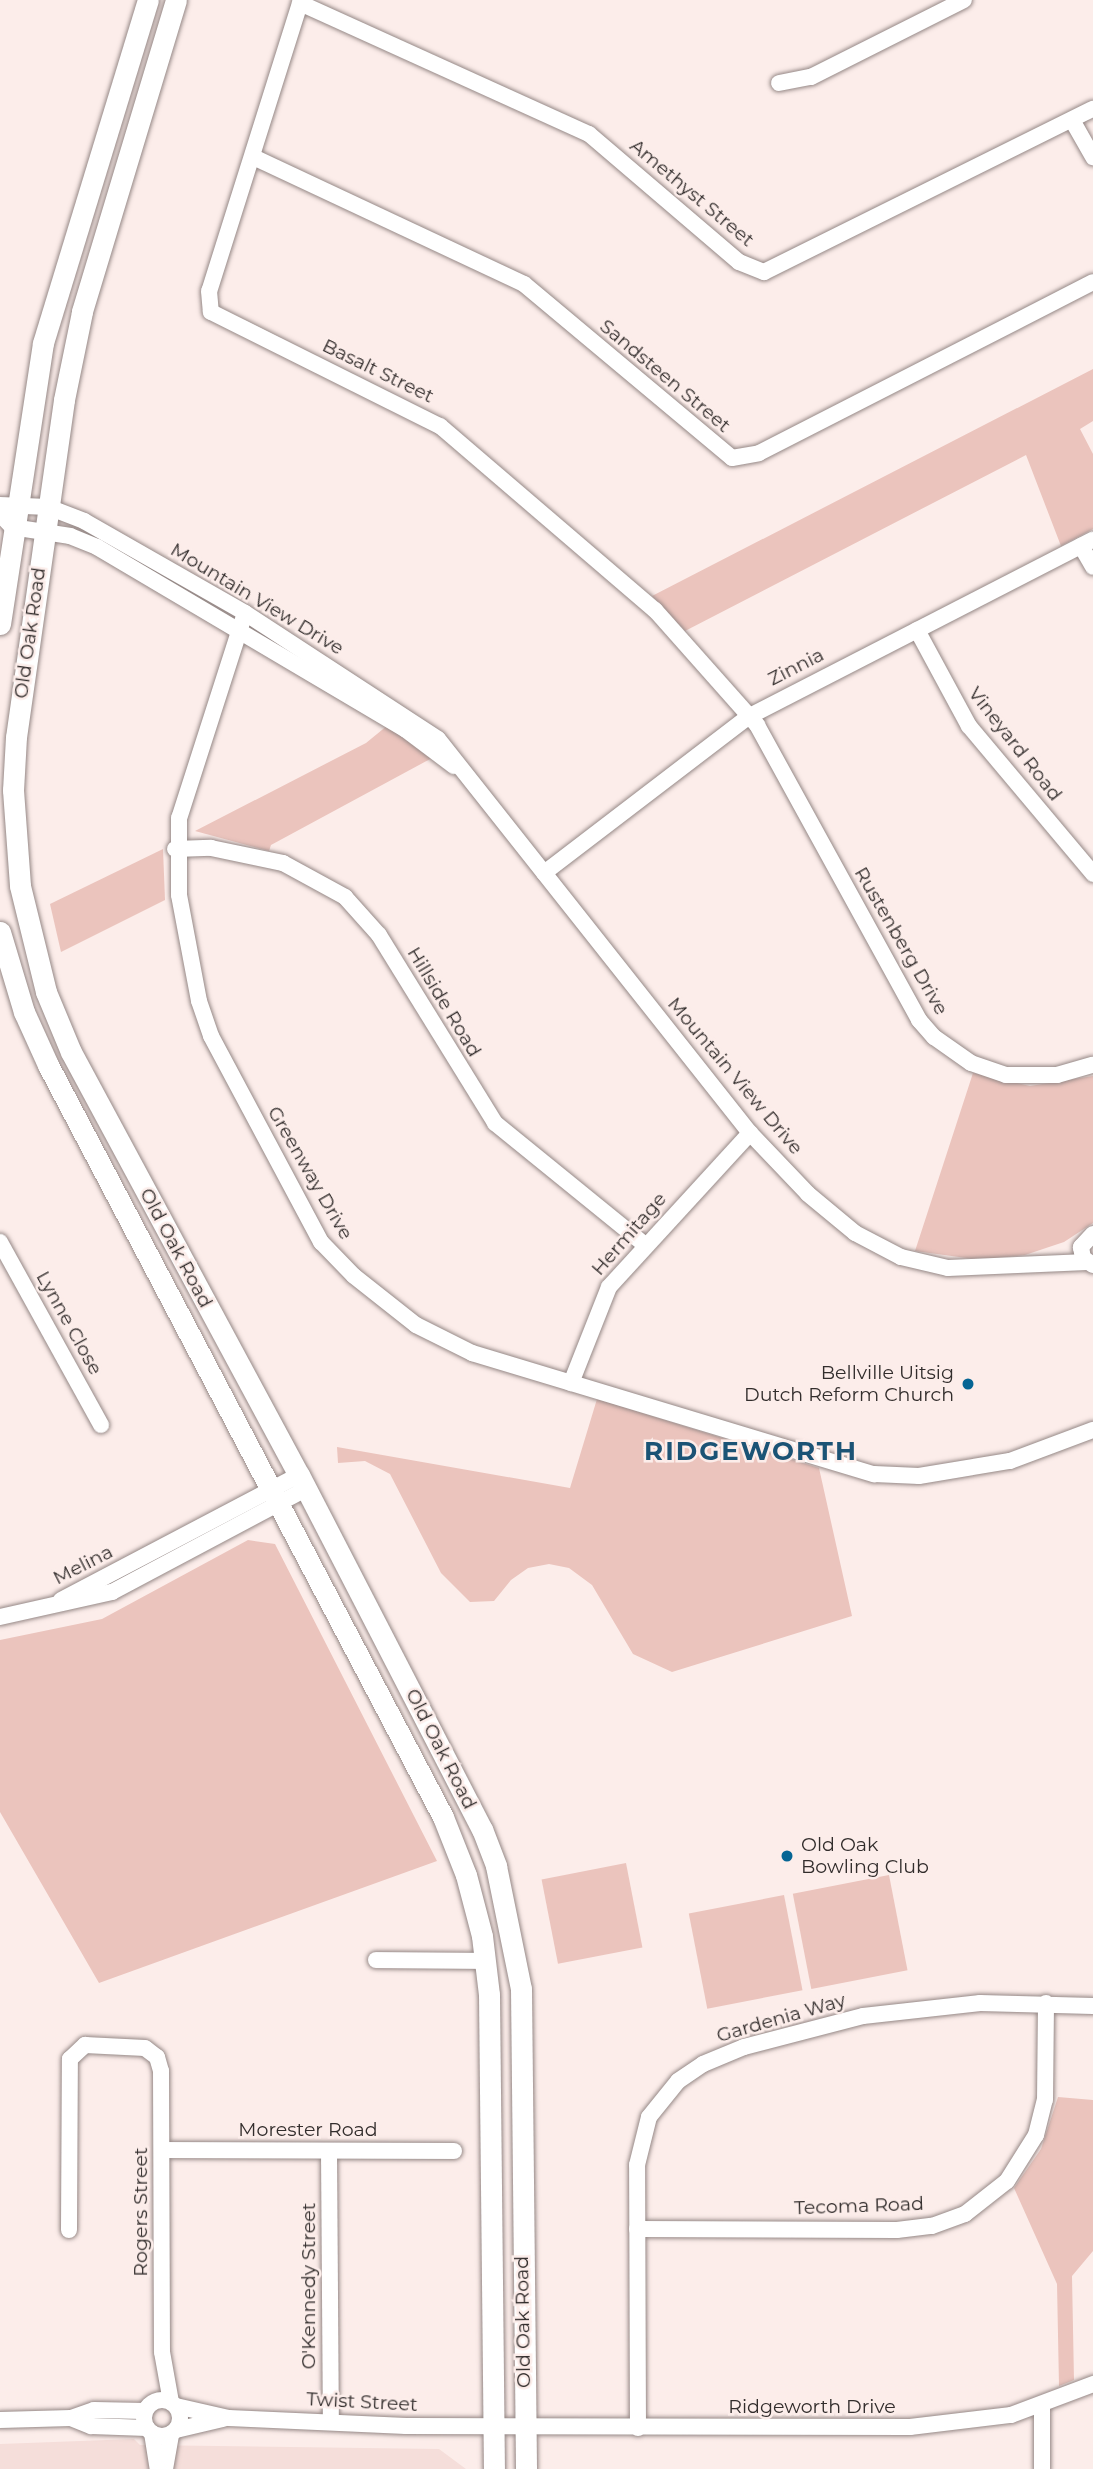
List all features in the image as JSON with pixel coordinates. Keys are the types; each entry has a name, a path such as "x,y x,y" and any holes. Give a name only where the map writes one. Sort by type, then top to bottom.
{"main road":[{"name":"Old Oak Road","path":"0,624 7,513 43,343 148,0"},
{"name":"Old Oak Road","path":"176,0 82,312 44,533 13,790 18,875 28,930 71,1052 303,1482 482,1829 505,1901 521,1989 526,2469"},
{"name":"Old Oak Road","path":"0,932 24,1012 48,1065 443,1817 466,1875 485,1961 494,2469"}],"street":[{"path":"779,83 811,77 964,0"},
{"name":"Amethyst Street","path":"301,1 589,134 739,262 764,272 1093,109"},
{"name":"Basalt Street","path":"301,1 207,296 211,312 440,426 654,610 748,718"},
{"path":"1072,120 1093,157"},
{"name":"Sandsteen Street","path":"253,157 524,284 732,458 759,453 1093,282"},
{"name":"Mountain View Drive","path":"7,513 48,508 96,527 245,613 424,728 451,752 750,1133 831,1216 880,1248 948,1268 1050,1262 1090,1264"},
{"name":"Mountain View Drive","path":"7,513 44,533 70,536 97,547 406,730 468,776"},
{"path":"1087,543 1093,567"},
{"name":"Zinnia","path":"544,873 748,718 1087,543"},
{"name":"Greenway Drive","path":"245,613 189,782 176,849 179,895 207,1026 321,1242 372,1292 416,1325 472,1353 827,1461 889,1476 919,1476 1021,1459 1093,1430"},
{"name":"Vineyard Road","path":"917,631 969,726 1093,874"},
{"name":"Rustenberg Drive","path":"748,718 757,725 928,1031 971,1063 1006,1075 1041,1077 1093,1065"},
{"name":"Hillside Road","path":"176,849 211,848 283,863 345,897 379,935 495,1123 644,1244"},
{"name":"Hermitage","path":"571,1383 600,1302 644,1244 750,1133"},
{"name":"Mountain View Drive","path":"1050,1262 1088,1238"},
{"path":"1088,1238 1090,1264"},
{"name":"Lynne Close","path":"0,1242 101,1425"},
{"name":"Melina","path":"0,1618 113,1592 303,1482"},
{"path":"376,1959 485,1961"},
{"name":"Gardenia Way","path":"638,2428 636,2165 643,2133 667,2091 703,2064 764,2041 863,2016 980,2003 1093,2006"},
{"name":"Tecoma Road","path":"637,2229 905,2230 965,2214 1007,2181 1036,2135 1045,2100 1046,2003"},
{"name":"Rogers Street","path":"69,2230 72,2054 85,2045 138,2046 157,2057 161,2071 162,2352 149,2419 158,2469"},
{"name":"Morester Road","path":"162,2150 454,2151"},
{"name":"O'Kennedy Street","path":"329,2151 331,2420"},
{"name":"Rogers Street","path":"162,2352 174,2404 180,2416 173,2432"},
{"name":"Ridgeworth Drive","path":"525,2427 909,2427 979,2421 1042,2406 1093,2384"},
{"name":"Twist Street","path":"149,2419 174,2404 229,2418 525,2427"},
{"path":"1042,2406 1042,2469"},
{"path":"0,2420 71,2418 94,2410 149,2419"},
{"name":"Twist Street","path":"149,2419 173,2432 229,2418"},
{"path":"165,2469 173,2432"}],"shaded area":[{"path":"1093,369 1093,421 1080,429 1093,454 1093,529 1061,546 1026,455 685,631 652,596"},
{"path":"388,725 432,758 271,845 269,851 195,831 366,743"},
{"path":"163,849 165,900 61,952 50,904"},
{"path":"973,1073 1030,1086 1093,1076 1093,1223 1064,1242 1025,1255 981,1260 915,1251"},
{"path":"597,1399 819,1468 852,1616 672,1672 633,1654 592,1585 569,1568 549,1564 528,1568 511,1580 494,1601 470,1602 441,1573 390,1474 365,1461 338,1463 337,1447 570,1488"},
{"path":"248,1540 275,1544 437,1861 99,1983 0,1812 0,1640 102,1619"},
{"path":"626,1863 642,1947 558,1964 542,1879"},
{"path":"889,1875 908,1970 811,1989 793,1894"},
{"path":"784,1895 803,1990 707,2009 689,1914"},
{"path":"1058,2097 1093,2100 1093,2251 1072,2276 1074,2380 1059,2386 1057,2284 1014,2188 1041,2149"},
{"path":"134,2439 140,2445 439,2449 466,2469 0,2469 0,2444"}],"place":[{"name":"Bellville Uitsig Dutch Reform Church","path":"968,1384"},
{"name":"Old Oak Bowling Club","path":"787,1856"}],"district":[{"name":"RIDGEWORTH","path":"751,1452"}]}
